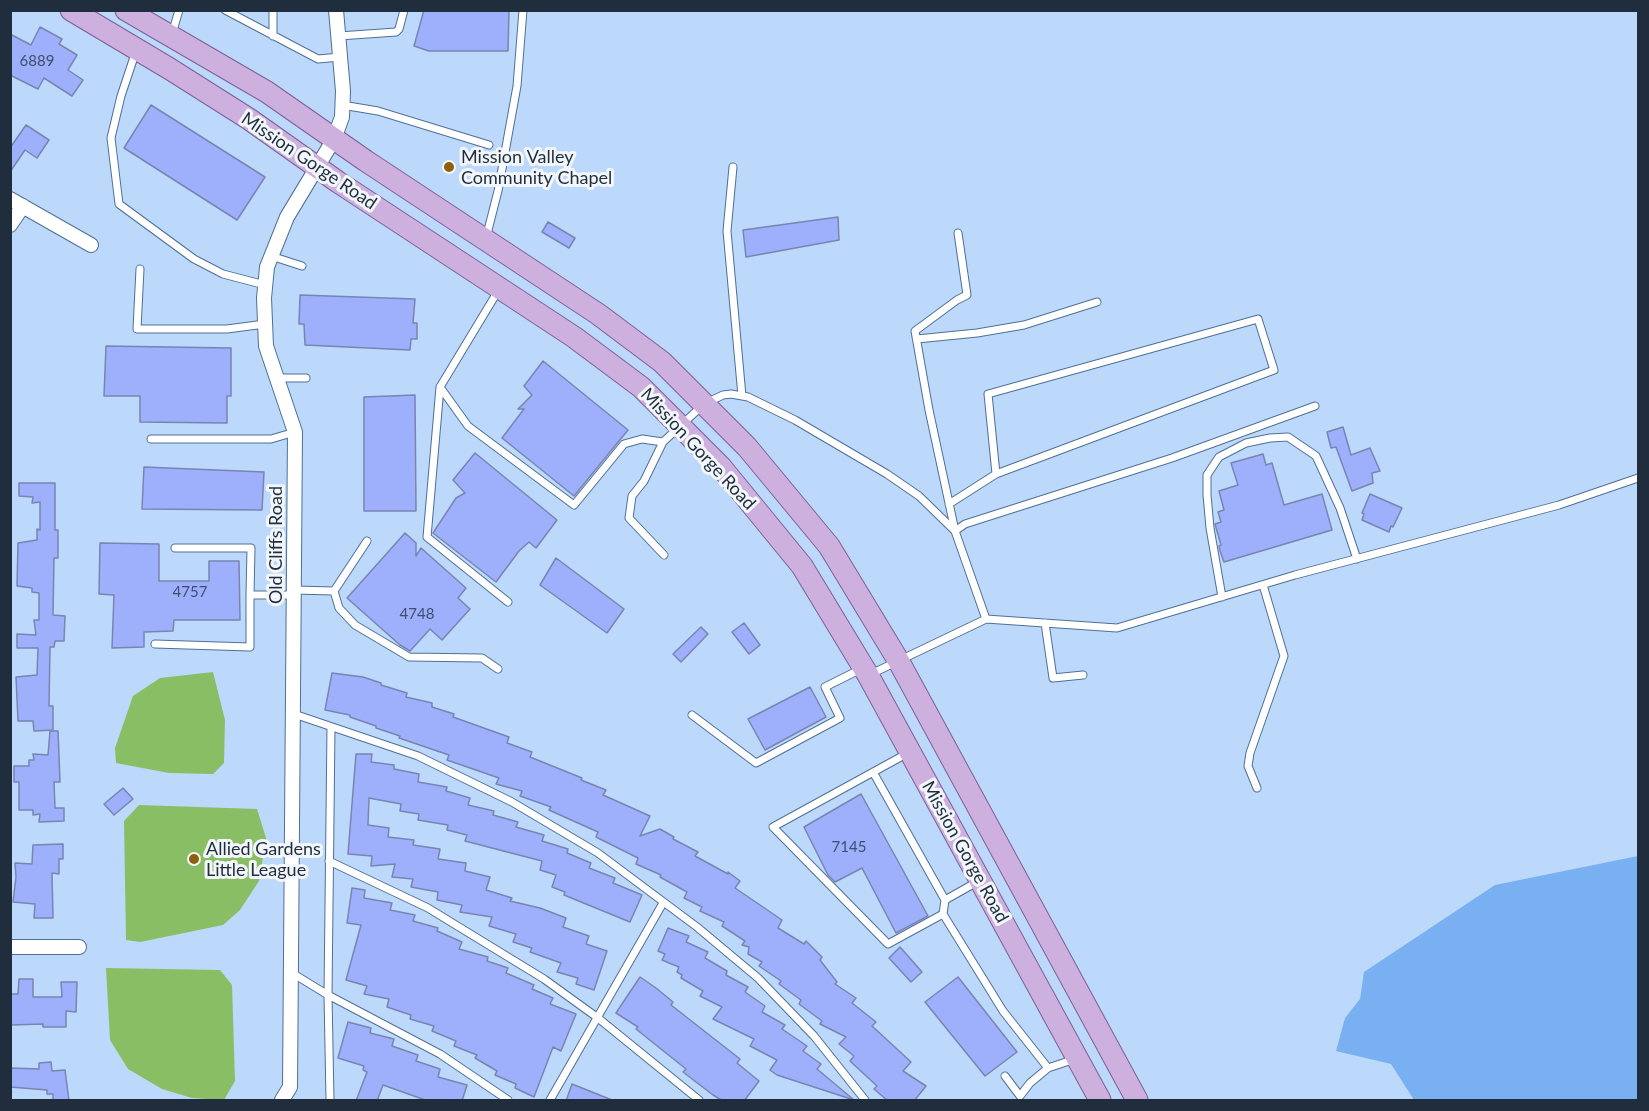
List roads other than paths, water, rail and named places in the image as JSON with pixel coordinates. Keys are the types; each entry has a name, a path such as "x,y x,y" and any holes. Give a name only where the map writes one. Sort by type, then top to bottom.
{"main road":[{"name":"Mission Gorge Road","path":"71,10 249,119 317,167 574,337 641,387 721,468 802,566 866,671 1100,1101"},
{"name":"Mission Gorge Road","path":"126,10 267,92 598,314 662,362 747,447 829,546 898,660 1137,1101"}],"street":[{"name":"Old Cliffs Road","path":"282,1101 290,1087 295,432 266,346 265,285 267,267 286,217 334,139 342,117 336,10"},
{"path":"10,225 16,203 91,245"},
{"path":"10,947 79,947"}],"lane":[{"path":"171,37 179,10"},
{"path":"225,10 318,59 340,57"},
{"path":"273,10 273,36"},
{"path":"338,36 396,32 405,10"},
{"path":"486,240 498,191 517,86 523,10"},
{"path":"136,49 111,138 119,204 194,259 223,274 265,285"},
{"path":"342,105 378,111 489,145"},
{"path":"733,167 727,231 741,396"},
{"path":"958,233 967,295 915,331 955,531 986,618"},
{"path":"271,256 302,266"},
{"path":"140,269 137,329 227,329 265,324"},
{"path":"500,289 440,387 427,537 508,602"},
{"path":"917,339 977,333 1024,325 1098,302"},
{"path":"949,504 996,474 1274,370 1258,319 988,394 996,474"},
{"path":"277,378 306,378"},
{"path":"440,387 468,426 574,505 624,444 642,440 663,442"},
{"path":"664,555 629,518 632,496 644,481 663,442 704,404 723,395 748,397 795,420 887,474 919,496 955,531"},
{"path":"955,531 965,524 1172,458 1315,406"},
{"path":"151,440 271,439 295,432"},
{"path":"1222,597 1210,528 1207,475 1219,457 1246,443 1288,437 1316,456 1340,508 1357,560"},
{"path":"692,715 756,763 840,718 825,687 898,660 986,618 1117,627 1263,585 1559,506 1638,478"},
{"path":"367,541 334,591 339,609 355,625 409,657 482,658 498,669"},
{"path":"155,644 250,647 251,548 175,548"},
{"path":"1257,788 1248,766 1250,753 1284,656 1263,585"},
{"path":"250,595 334,591"},
{"path":"1045,623 1053,678 1083,675"},
{"path":"294,714 418,756 512,802 597,853 697,927 758,978 814,1036 865,1101"},
{"path":"330,1101 328,995 331,727"},
{"path":"910,752 773,827 888,944 943,914"},
{"path":"873,772 945,900 943,914 1003,1011 1048,1068"},
{"path":"329,861 428,908 544,980 597,1018 699,1101"},
{"path":"945,900 981,880"},
{"path":"550,1101 663,903"},
{"path":"292,973 328,995 440,1054 508,1101"},
{"path":"1005,1076 1020,1096 1030,1083 1048,1068 1077,1058"}],"water":[{"path":"1638,856 1638,1100 1414,1100 1391,1064 1336,1051 1345,1018 1360,999 1364,972 1495,885"}],"place":[{"name":"Mission Valley Community Chapel","path":"449,167"},
{"name":"Allied Gardens Little League","path":"194,859"}]}
